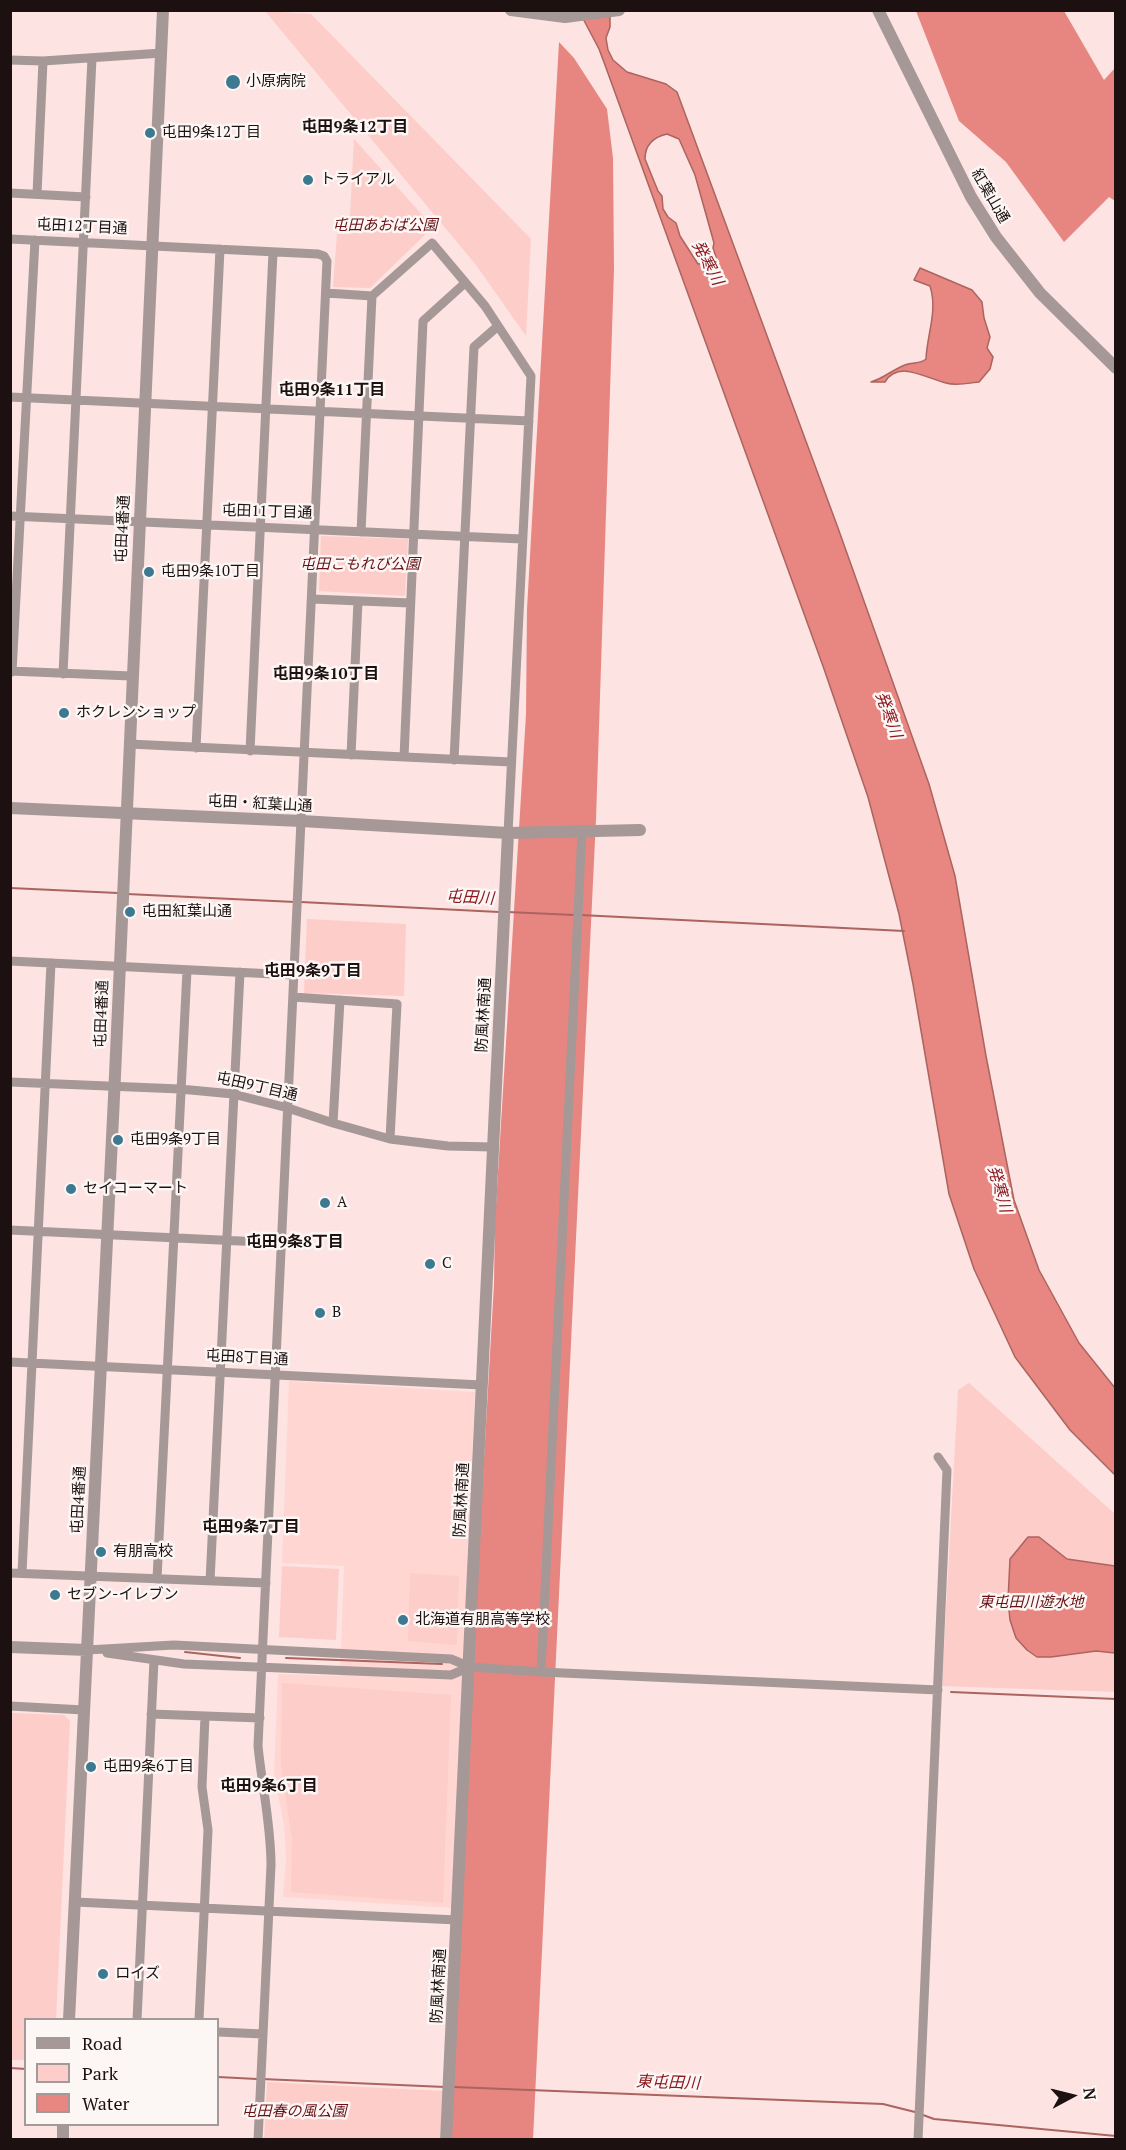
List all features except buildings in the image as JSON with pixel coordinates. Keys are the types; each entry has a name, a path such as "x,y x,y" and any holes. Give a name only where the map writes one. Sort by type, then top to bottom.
{"street":[{"name":"屯田4番通","path":"69,2018 163,10"},
{"path":"511,10 565,16 619,10"},
{"name":"紅葉山通","path":"878,10 971,197 996,237 1041,293 1116,368"},
{"path":"10,60 43,61 162,53"},
{"path":"63,674 92,58"},
{"path":"37,194 43,61"},
{"path":"10,193 86,197"},
{"name":"屯田12丁目通","path":"10,239 324,256 327,261 326,293"},
{"path":"35,240 27,398 15,516 11,671 132,676"},
{"path":"258,2139 271,1841 258,1746 326,293 372,296 432,243 485,306 531,376 508,833"},
{"path":"196,748 220,249"},
{"path":"250,750 273,252"},
{"path":"404,758 423,321 465,283"},
{"path":"361,532 372,296"},
{"path":"454,760 474,347 498,326"},
{"path":"10,397 529,422"},
{"name":"屯田11丁目通","path":"15,516 522,539"},
{"path":"312,599 410,603"},
{"path":"351,755 358,601"},
{"path":"129,744 511,762"},
{"name":"屯田・紅葉山通","path":"10,808 508,833 640,830"},
{"path":"541,1672 582,831"},
{"name":"防風林南通","path":"446,2139 508,833"},
{"path":"10,961 294,975"},
{"path":"22,1573 51,963"},
{"path":"157,1579 187,970"},
{"path":"210,1581 240,972"},
{"path":"293,997 397,1004 390,1139"},
{"path":"333,1124 340,1000"},
{"name":"屯田9丁目通","path":"10,1082 180,1089 233,1094 390,1139 448,1146 493,1147"},
{"path":"10,1230 282,1243"},
{"name":"屯田8丁目通","path":"10,1362 482,1385"},
{"path":"918,2139 947,1470 938,1457"},
{"path":"10,1573 266,1583"},
{"path":"10,1647 87,1650 174,1646 263,1650 451,1659 470,1667 541,1672 938,1690"},
{"path":"87,1650 154,1660 262,1668 451,1675 470,1667"},
{"path":"137,2018 154,1660"},
{"path":"10,1706 84,1710"},
{"path":"151,1714 260,1718"},
{"path":"199,2018 208,1830 202,1787 205,1716"},
{"path":"75,1902 457,1920"},
{"path":"219,2032 263,2034"}],"shaded area":[{"path":"916,11 1064,11 1104,80 1115,68 1115,201 1109,197 1064,242 1006,162 959,121"},
{"path":"559,42 574,58 607,109 613,158 614,269 596,819 533,2139 451,2140 494,1284 495,1222 526,714 527,609"},
{"name":"北海道有朋高等学校","path":"289,1381 475,1392 452,1908 283,1897 286,1857 284,1825 274,1774 278,1674 340,1676 344,1566 282,1563"}],"green space":[{"path":"265,11 311,14 531,239 526,336 476,265"},
{"name":"屯田あおば公園","path":"354,139 433,227 370,288 333,287 337,234 349,234"},
{"name":"屯田こもれび公園","path":"321,536 408,539 405,596 319,591"},
{"path":"307,919 406,924 404,996 304,993"},
{"name":"東屯田川遊水地","path":"969,1383 1115,1514 1115,1692 942,1686 958,1390"},
{"path":"282,1566 339,1569 336,1640 279,1637"},
{"path":"410,1573 459,1576 457,1645 408,1641"},
{"path":"282,1683 451,1695 443,1903 291,1892 292,1840 281,1765"},
{"path":"11,1713 64,1715 70,1721 56,2018 24,2018 24,2060 10,2060"},
{"name":"屯田春の風公園","path":"267,2082 443,2091 440,2139 264,2140"}],"water":[{"name":"発寒川","path":"579,11 610,11 610,27 606,38 613,60 627,72 666,84 677,92 838,528 929,784 955,876 1014,1200 1039,1270 1079,1343 1115,1388 1115,1475 1070,1430 1015,1357 974,1269 949,1194 899,914 868,797 823,666 599,49","holes":["667,134 679,139 695,175 714,243 716,257 713,262 698,264 680,236 676,223 663,209 662,196 645,159 651,142 658,137"]},
{"path":"920,268 972,290 982,302 990,337 987,348 993,357 990,369 979,382 950,384 905,371 891,375 885,382 871,382 903,366 926,359 933,304 930,286 914,280"},
{"path":"1028,1537 1039,1537 1067,1559 1115,1566 1115,1653 1096,1651 1037,1657 1016,1638 1010,1620 1008,1600 1010,1559"}],"waterway":[{"name":"屯田川","path":"10,888 118,893"},
{"name":"屯田川","path":"127,894 295,902"},
{"name":"屯田川","path":"301,902 499,912"},
{"name":"屯田川","path":"508,912 574,915"},
{"name":"屯田川","path":"580,915 904,931"},
{"path":"185,1652 240,1658"},
{"path":"286,1658 442,1664"},
{"path":"951,1692 1116,1699"},
{"name":"東屯田川","path":"10,2068 24,2069"},
{"name":"東屯田川","path":"219,2077 257,2079"},
{"name":"東屯田川","path":"262,2079 445,2087"},
{"name":"東屯田川","path":"454,2087 883,2104 915,2112"},
{"name":"東屯田川","path":"923,2115 934,2119 1116,2136"}],"place":[{"name":"小原病院","path":"233,82"},
{"name":"屯田9条12丁目","path":"150,133"},
{"name":"トライアル","path":"308,180"},
{"name":"屯田9条10丁目","path":"149,572"},
{"name":"ホクレンショップ","path":"64,713"},
{"name":"屯田紅葉山通","path":"130,912"},
{"name":"屯田9条9丁目","path":"118,1140"},
{"name":"セイコーマート","path":"71,1189"},
{"name":"A","path":"325,1203"},
{"name":"C","path":"430,1264"},
{"name":"B","path":"320,1313"},
{"name":"有朋高校","path":"101,1552"},
{"name":"セブン-イレブン","path":"55,1595"},
{"name":"北海道有朋高等学校","path":"403,1620"},
{"name":"屯田9条6丁目","path":"91,1767"},
{"name":"ロイズ","path":"103,1974"}],"district":[{"name":"屯田9条12丁目","path":"355,127"},
{"name":"屯田9条11丁目","path":"332,390"},
{"name":"屯田9条10丁目","path":"326,674"},
{"name":"屯田9条9丁目","path":"313,971"},
{"name":"屯田9条8丁目","path":"295,1242"},
{"name":"屯田9条7丁目","path":"251,1527"},
{"name":"屯田9条6丁目","path":"269,1786"}]}
